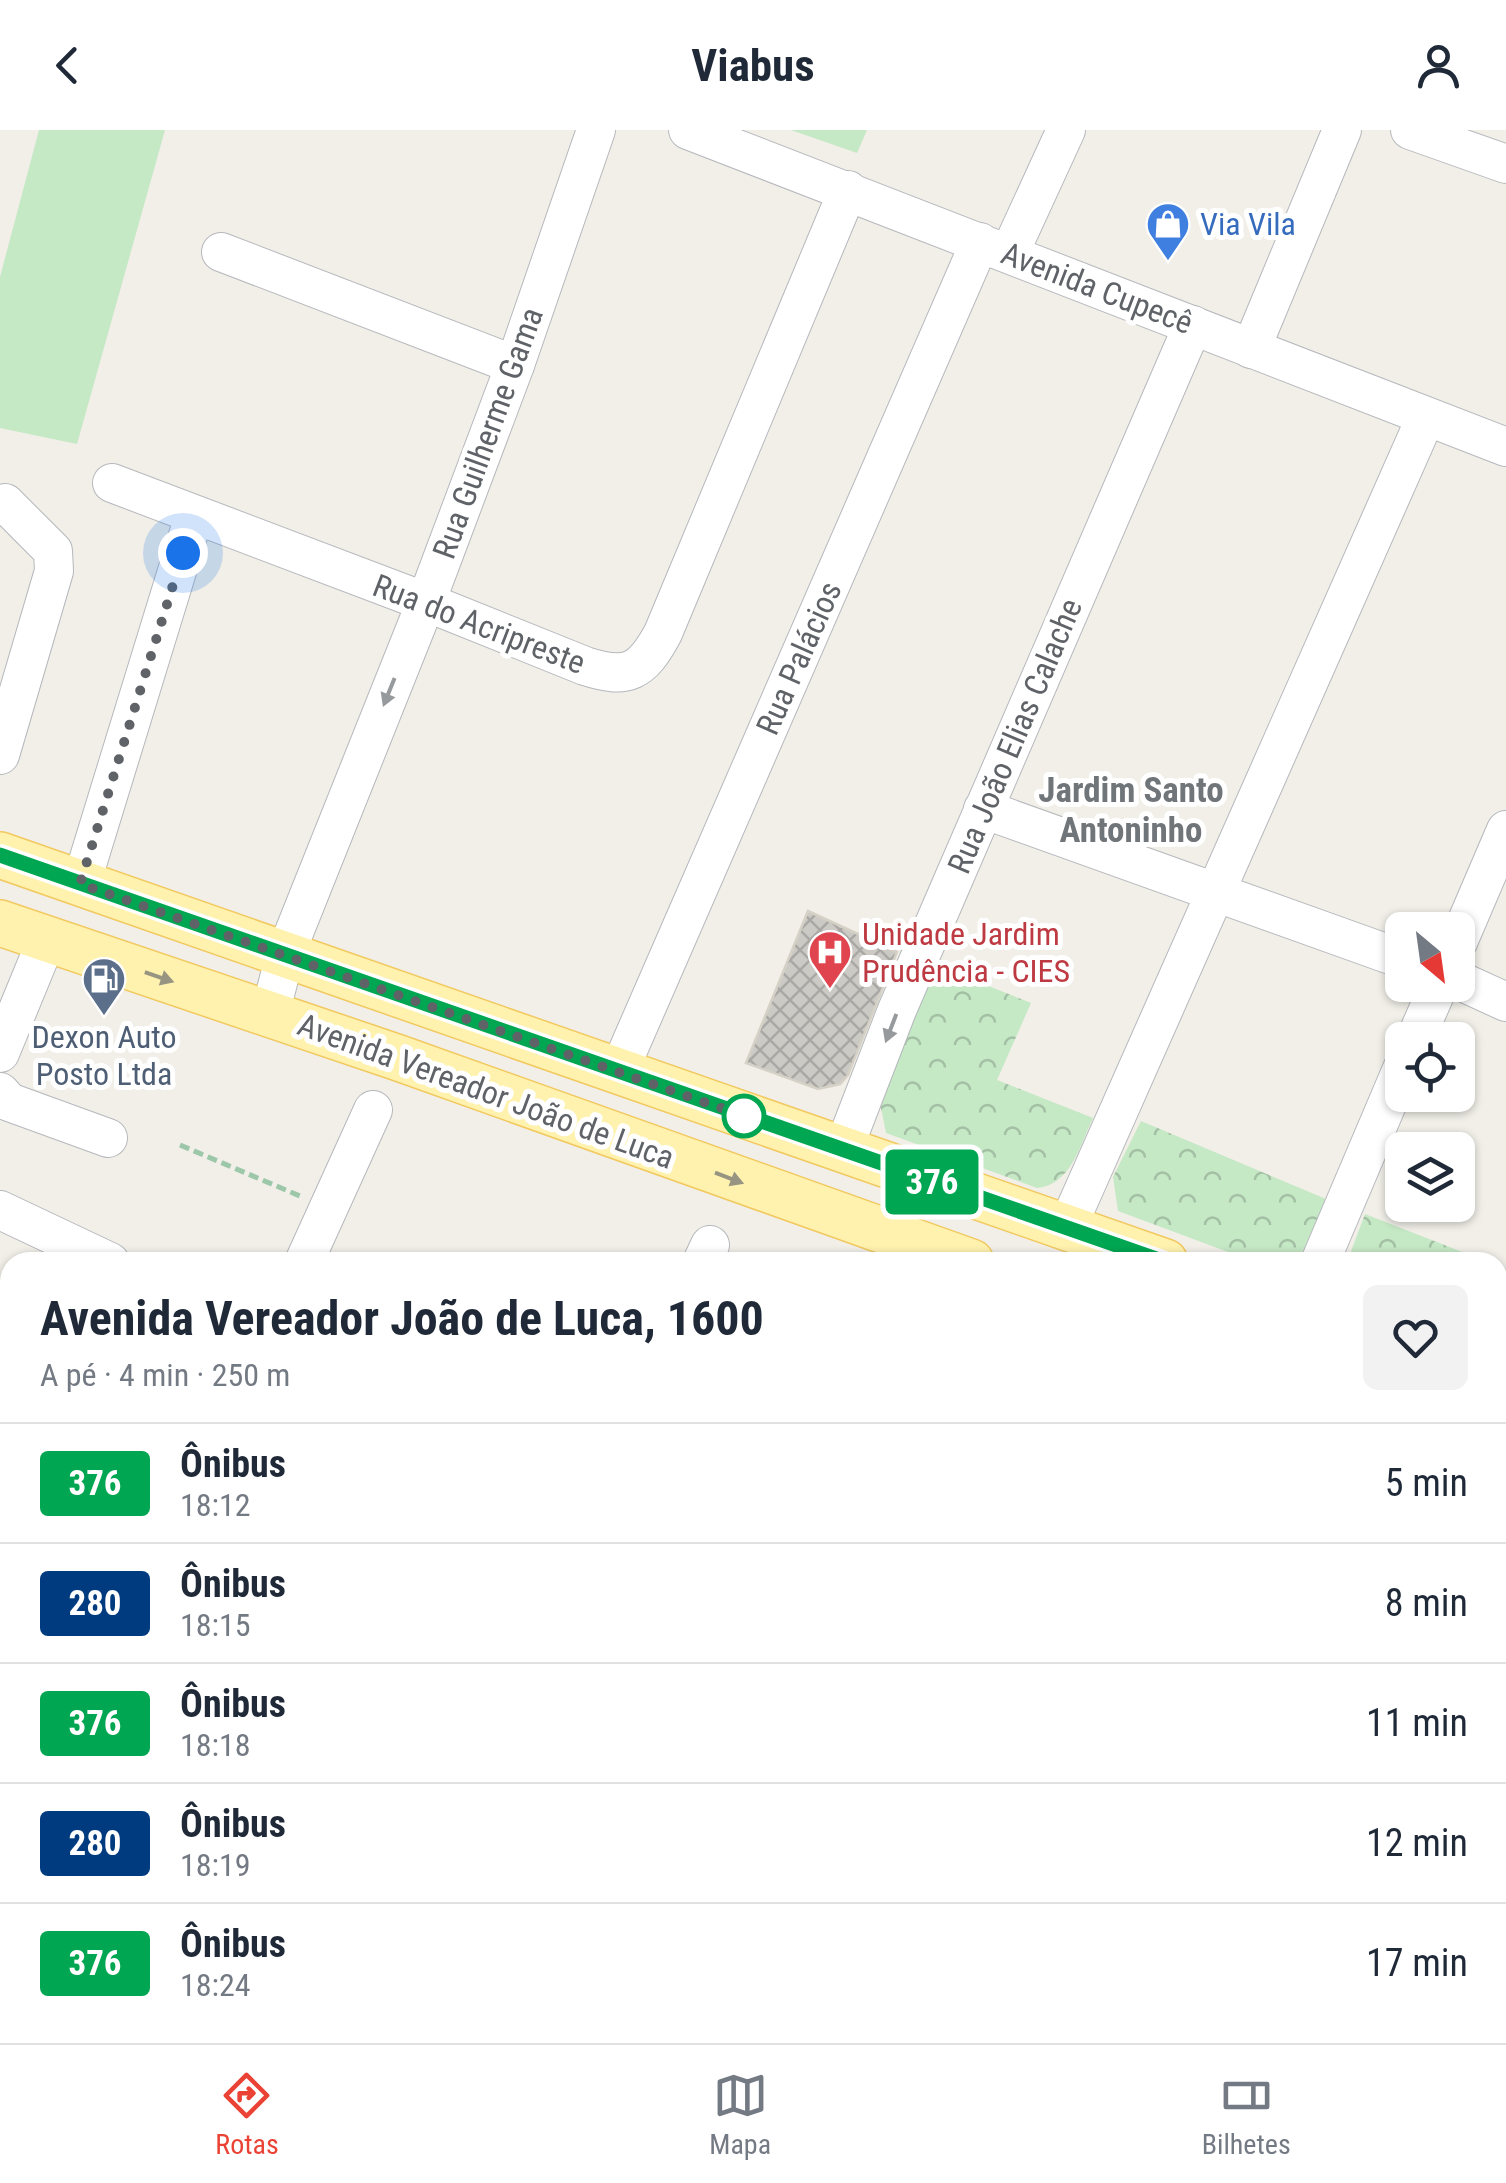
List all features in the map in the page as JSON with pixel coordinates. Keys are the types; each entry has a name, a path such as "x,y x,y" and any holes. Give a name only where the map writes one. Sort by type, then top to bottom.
{"main road":[{"name":"Avenida Vereador João de Luca","path":"0,855 1134,1252"},
{"name":"Avenida Vereador João de Luca","path":"0,924 270,1014 943,1252"}],"street":[{"name":"Avenida Cupecê","path":"688,130 1506,447"},
{"name":"Rua Palácios","path":"618,1073 995,247 1066,130"},
{"path":"1251,349 1342,130"},
{"path":"1410,130 1506,164"},
{"name":"Rua Guilherme Gama","path":"270,1014 285,955 426,602 515,365 593,131"},
{"name":"Rua do Acripreste","path":"112,483 611,674 629,670 645,662 664,634 848,190"},
{"path":"221,252 515,365"},
{"name":"Rua João Elias Calache","path":"844,1150 898,1010 1193,325"},
{"path":"1066,1230 1426,417"},
{"path":"0,755 54,571 54,551 5,504"},
{"path":"80,884 194,516"},
{"path":"984,809 1385,953"},
{"path":"1471,912 1506,830"},
{"path":"0,1053 47,939"},
{"path":"1475,988 1506,1002"},
{"path":"0,1092 9,1102 108,1138"},
{"path":"1324,1252 1385,1109"},
{"path":"309,1252 373,1110"},
{"path":"0,1210 89,1252"}],"path":[{"path":"180,1146 330,1209"}],"green space":[{"path":"39,130 165,130 77,444 0,428 0,277"},
{"path":"791,130 867,130 857,153"},
{"path":"936,965 1031,1003 997,1080 1093,1118 1073,1162 1049,1185 1037,1188 886,1133 880,1103"},
{"path":"1141,1121 1326,1199 1302,1252 1228,1252 1118,1211 1113,1177"},
{"path":"1365,1214 1462,1252 1351,1252"}],"building":[{"name":"Unidade Jardim Prudência - CIES","path":"808,911 897,952 848,1075 840,1084 818,1089 746,1063"}],"bus line":[{"name":"376","path":"0,855 1134,1252"}],"place":[{"name":"Via Vila","path":"1168,262"},
{"name":"Unidade Jardim Prudência - CIES","path":"830,990"},
{"name":"Dexon Auto Posto Ltda","path":"104,1017"}],"district":[{"name":"Jardim Santo Antoninho","path":"1131,810"}],"route":[{"path":"183,553 80,884 744,1116"}]}
